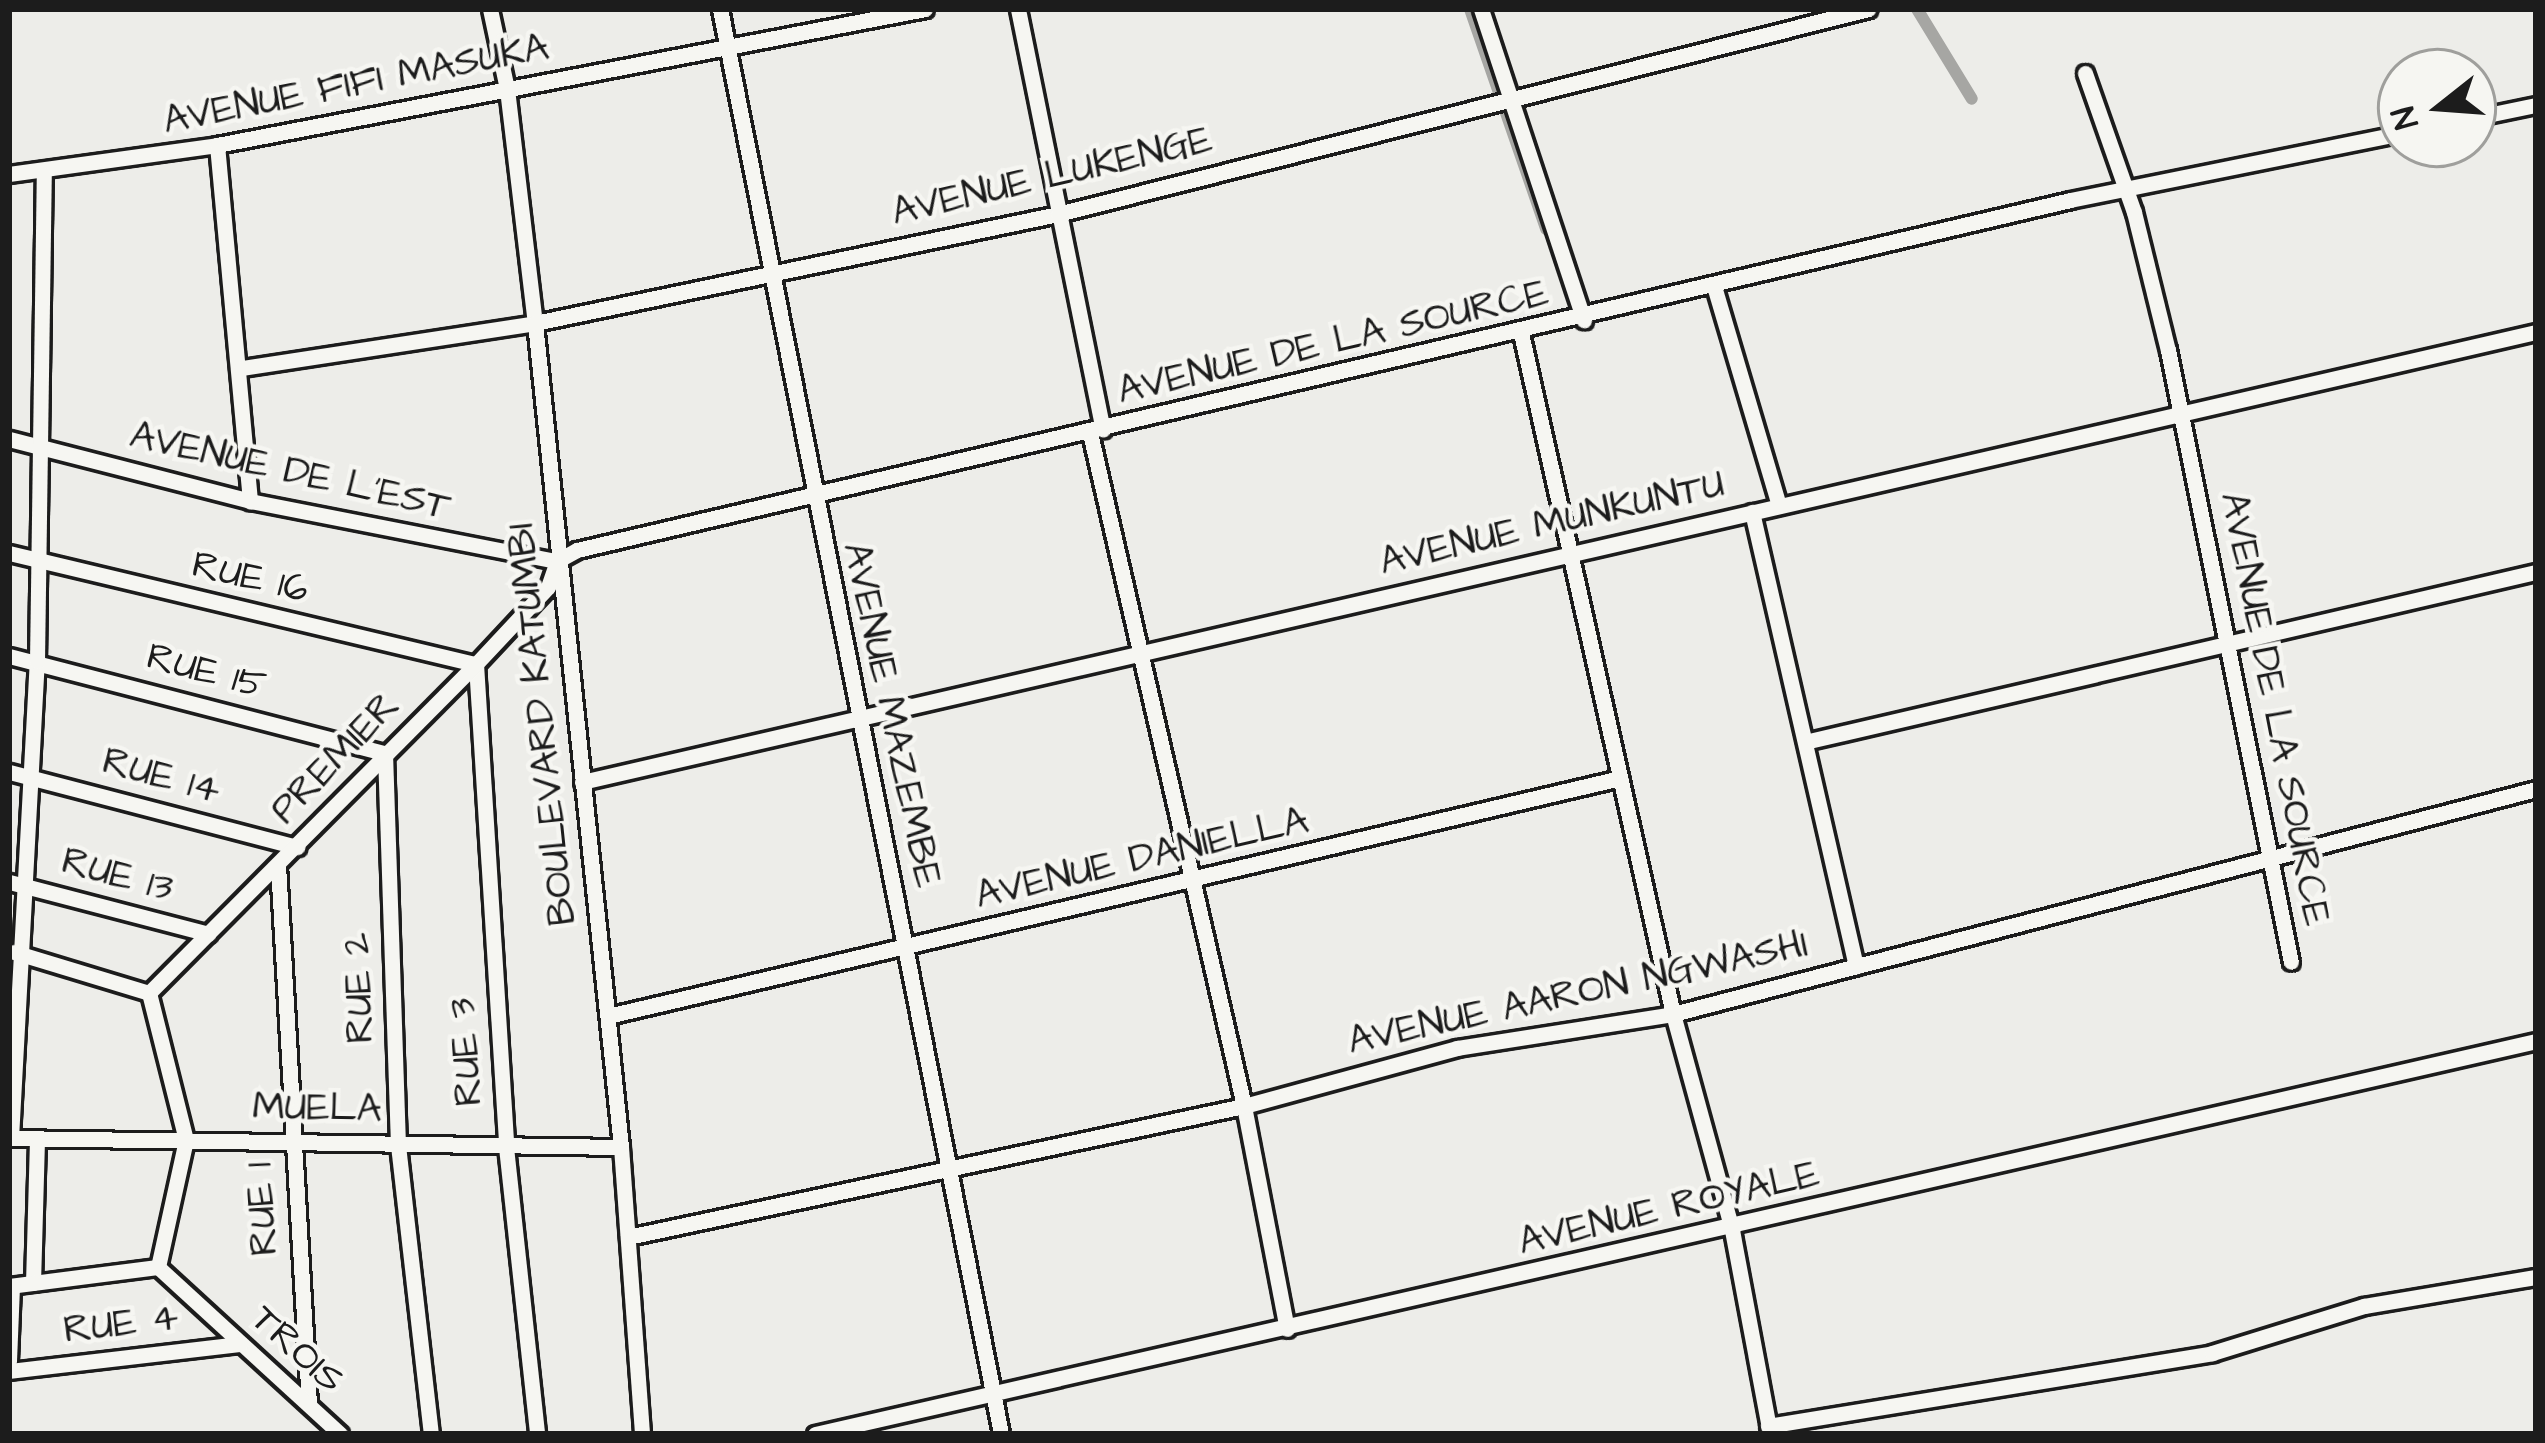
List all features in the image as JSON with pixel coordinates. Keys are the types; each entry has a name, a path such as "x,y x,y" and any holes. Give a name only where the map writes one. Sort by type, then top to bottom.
{"street":[{"name":"BOULEVARD KATUMBI","path":"490,9 508,89 535,323 621,1147 641,1434"},
{"name":"AVENUE MAZEMBE","path":"720,9 856,720 1000,1434"},
{"name":"AVENUE FIFI MASUKA","path":"9,174 44,175 217,146 925,9"},
{"path":"1018,9 1096,432 1188,884 1244,1106 1287,1329"},
{"path":"1481,9 1584,320"},
{"name":"AVENUE LUKENGE","path":"242,368 535,323 1058,214 1868,9"},
{"name":"AVENUE DE LA SOURCE","path":"2085,73 2125,189 2180,410 2274,857 2291,962"},
{"path":"2497,113 2536,105"},
{"name":"AVENUE DE LA SOURCE","path":"557,561 577,550 1584,320 2125,189 2377,138"},
{"path":"217,146 242,368 250,501"},
{"path":"10,1138 16,884 37,661 44,175"},
{"path":"1714,286 1779,506"},
{"name":"AVENUE MUNKUNTU","path":"583,782 2180,410 2536,332"},
{"path":"1521,333 1673,1014 1732,1230 1769,1430 2212,1353 2364,1306 2536,1277"},
{"name":"AVENUE DE L'EST","path":"9,440 250,501 557,561"},
{"path":"1752,512 1809,741 1856,966"},
{"name":"RUE 16","path":"9,553 476,664"},
{"name":"PREMIER","path":"148,993 476,664 548,587 557,561"},
{"path":"1809,741 2536,572"},
{"name":"RUE 15","path":"9,656 386,753"},
{"name":"RUE 3","path":"476,664 506,1147 537,1434"},
{"name":"RUE 2","path":"386,753 398,1144 431,1434"},
{"name":"RUE 14","path":"9,772 297,847"},
{"name":"AVENUE DANIELLA","path":"608,1016 1188,884 1620,778"},
{"name":"AVENUE AARON NGWASHI","path":"628,1238 1244,1106 1457,1048 1673,1014 2536,789"},
{"name":"RUE 1","path":"278,865 309,1404"},
{"name":"RUE 13","path":"16,884 208,934"},
{"path":"9,1361 10,1286 158,1267 186,1140 148,993 14,952"},
{"name":"AVENUE ROYALE","path":"815,1434 1732,1230 2536,1042"},
{"name":"MUELA","path":"10,1138 621,1147"},
{"path":"33,1283 37,1138"},
{"name":"TROIS","path":"158,1267 340,1434"},
{"name":"RUE 4","path":"9,1371 240,1344"}],"waterway":[{"path":"1470,9 1546,229"},
{"path":"1917,9 1972,99"}]}
